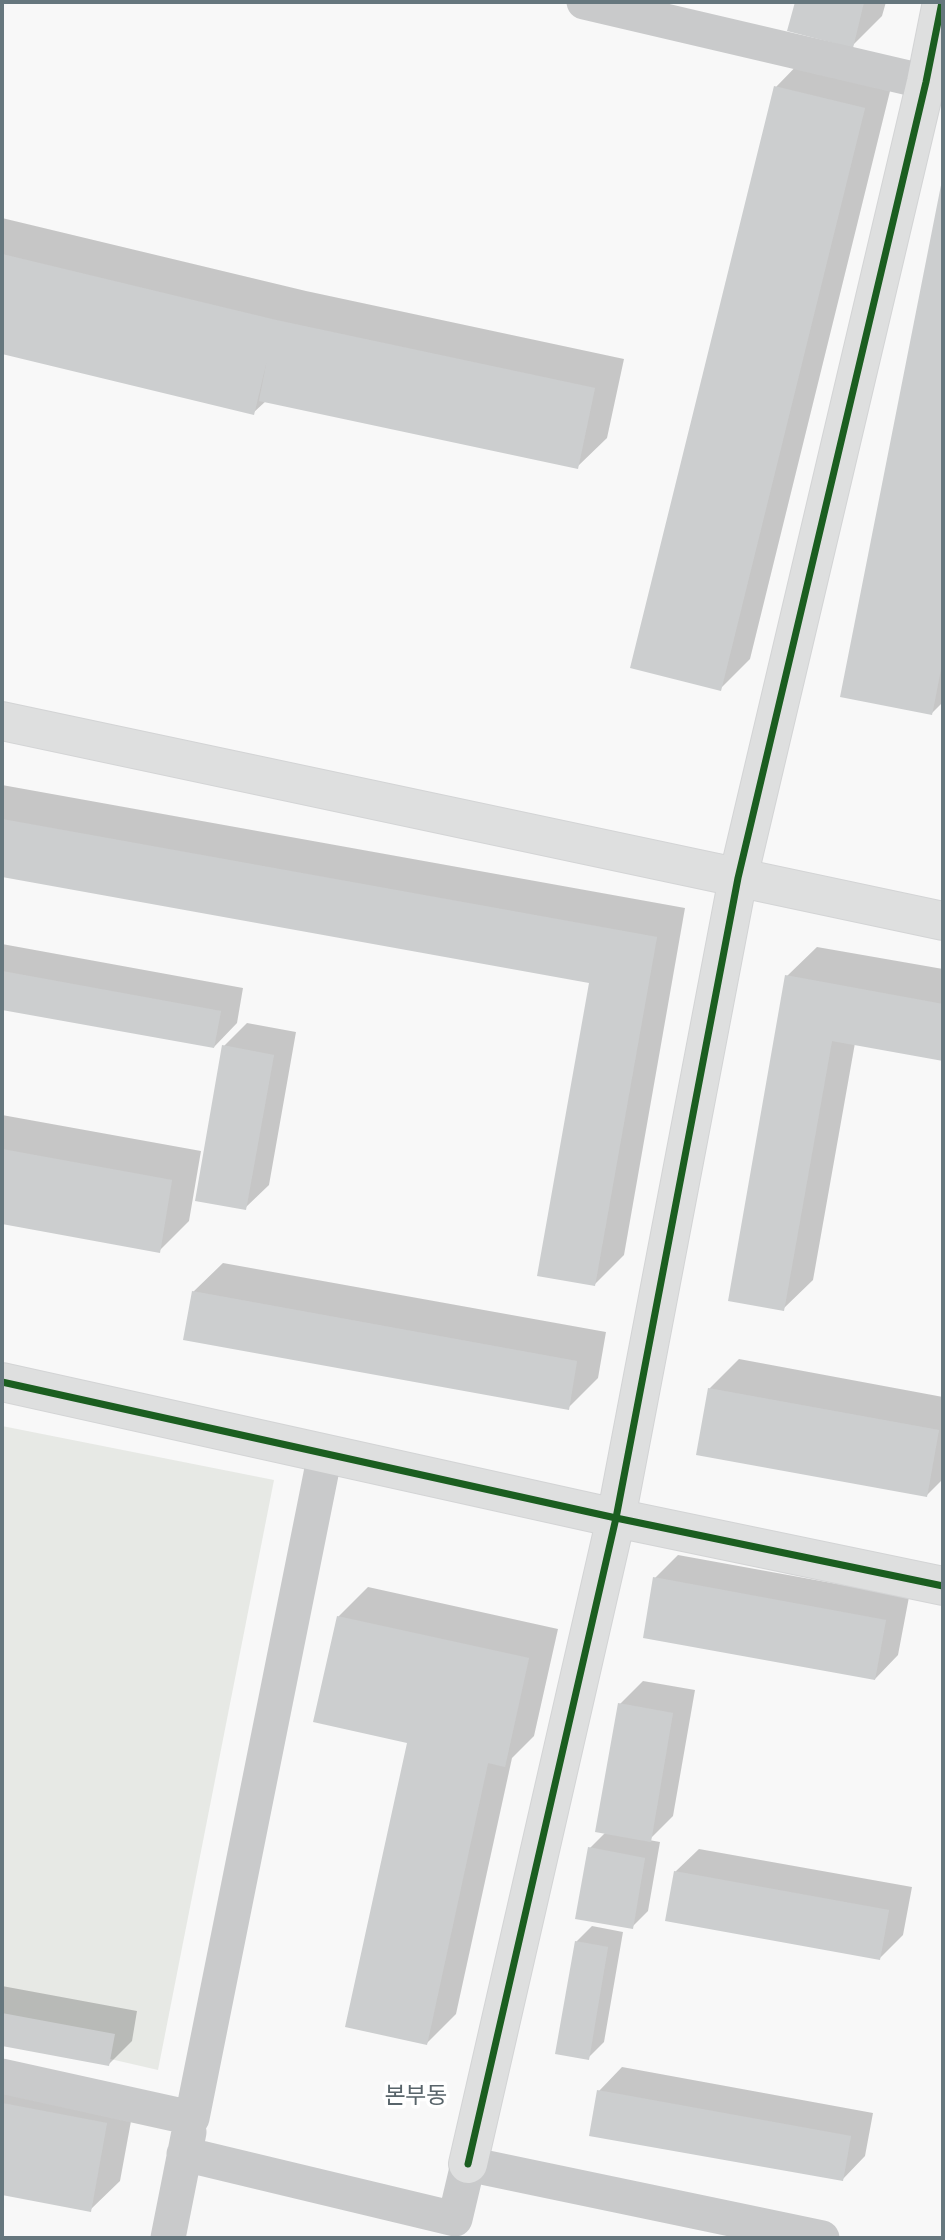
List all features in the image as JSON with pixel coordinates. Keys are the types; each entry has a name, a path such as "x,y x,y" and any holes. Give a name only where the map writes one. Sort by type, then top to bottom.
{"street":[{"path":"584,2 926,82"},
{"path":"184,2154 455,2219 616,1518 738,878 926,82 942,2"},
{"path":"2,721 943,921"},
{"path":"2,1382 616,1518 943,1586"},
{"path":"168,2238 325,1454"},
{"path":"2,2076 192,2118"},
{"path":"468,2164 822,2238"}],"shaded area":[{"path":"2,1426 274,1480 158,2070 2,2034"}],"building":[{"path":"795,2 864,2 853,48 787,31"},
{"path":"774,86 865,108 721,691 630,668"},
{"path":"942,180 943,659 932,715 840,697"},
{"path":"2,254 276,320 595,388 578,469 259,401 267,360 254,415 2,354"},
{"path":"2,819 657,937 595,1286 537,1276 589,983 2,877"},
{"path":"2,971 221,1011 214,1048 2,1010"},
{"path":"785,975 943,1004 943,1061 832,1041 784,1311 728,1301"},
{"path":"222,1045 274,1055 246,1210 195,1201"},
{"path":"2,1149 172,1180 160,1253 2,1224"},
{"path":"192,1291 577,1361 569,1410 183,1340"},
{"path":"708,1388 939,1430 927,1497 696,1455"},
{"path":"653,1577 886,1620 875,1680 643,1638"},
{"path":"337,1616 529,1658 505,1767 488,1763 427,2045 345,2027 407,1743 313,1722"},
{"path":"618,1703 673,1713 651,1842 595,1832"},
{"path":"588,1847 645,1858 633,1929 575,1919"},
{"path":"674,1871 889,1910 880,1960 665,1921"},
{"path":"575,1941 608,1947 589,2060 555,2054"},
{"path":"2,2013 115,2034 109,2066 2,2046"},
{"path":"597,2090 851,2136 843,2181 589,2136"},
{"path":"2,2103 107,2123 91,2212 2,2195"}],"cycle path":[{"path":"468,2164 616,1518 738,878 926,82 942,2"},
{"path":"2,1382 616,1518 943,1586"}],"district":[{"name":"본부동","path":"416,2097"}]}
